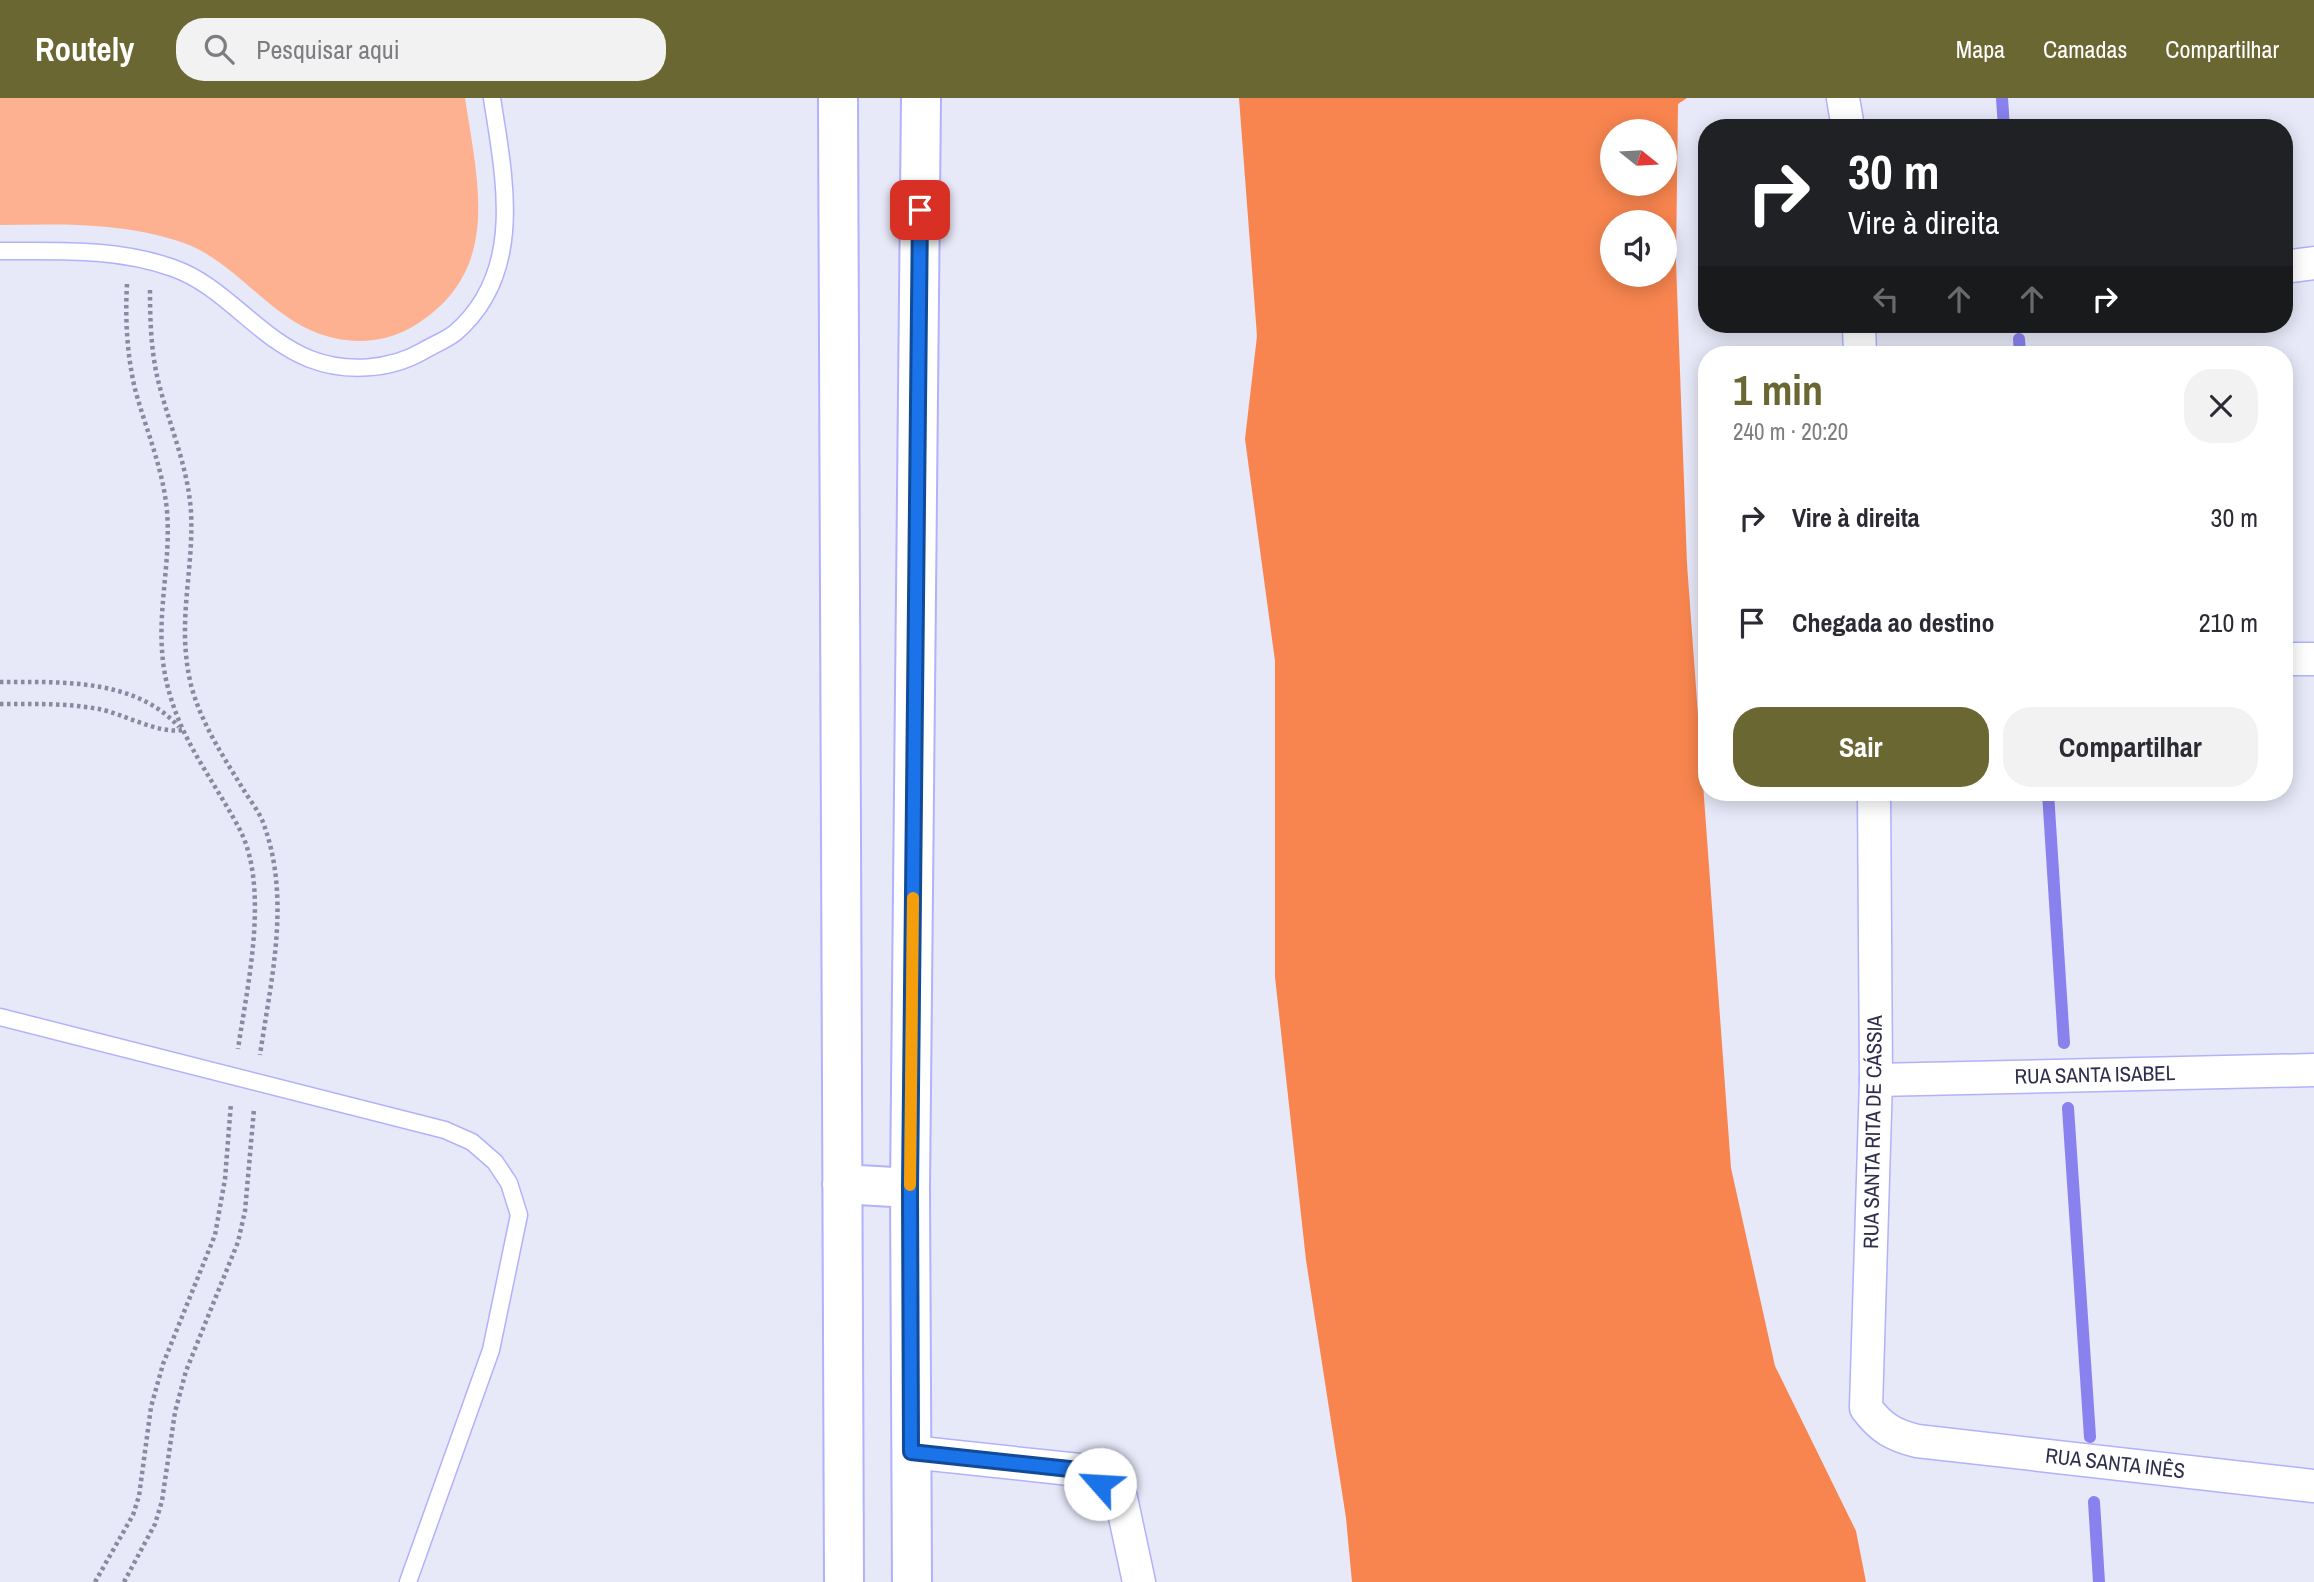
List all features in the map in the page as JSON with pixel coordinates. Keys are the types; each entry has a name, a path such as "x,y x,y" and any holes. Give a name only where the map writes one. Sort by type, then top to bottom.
{"street":[{"path":"838,98 844,1582"},
{"path":"912,1582 910,1188 921,98"},
{"path":"1843,98 1846,119"},
{"path":"2293,266 2314,263"},
{"path":"2293,659 2314,659"},
{"name":"RUA SANTA RITA DE CÁSSIA","path":"1874,801 1876,1080 1866,1408 1879,1425 1893,1435 1917,1441"},
{"name":"RUA SANTA ISABEL","path":"1876,1080 2314,1070"},
{"path":"842,1184 910,1188"},
{"name":"RUA SANTA INÊS","path":"1917,1441 2314,1486"},
{"path":"911,1452 1079,1470 1121,1498 1139,1582"}],"lane":[{"path":"0,251 72,250 131,255 153,261 188,275 261,330 310,359 354,368 402,363 455,332 482,300 501,259 507,201 492,98"},
{"path":"0,1017 445,1130 472,1142 495,1162 509,1183 519,1215 491,1350 408,1582"}],"path":[{"path":"95,1582 133,1515 139,1496 152,1407 163,1364 215,1235 224,1188 234,1077 255,936 252,883 242,833 182,730 169,694 162,656 160,616 167,513 157,452 142,411 128,348 127,286 131,255"},
{"path":"124,1582 155,1524 162,1501 175,1412 186,1371 238,1241 247,1191 256,1082 278,937 275,879 264,823 206,729 192,688 185,653 183,616 191,511 187,478 158,381 152,345 150,316 153,261"},
{"path":"0,682 63,682 119,692 147,701 165,711 182,730"},
{"path":"0,704 99,709 135,718 169,732 182,730"}],"shaded area":[{"path":"0,98 465,98 478,194 478,225 472,254 461,281 441,305 412,327 391,336 368,341 332,338 301,326 220,263 184,243 116,228 0,225"},
{"path":"1239,98 1687,98 1678,104 1677,183 1677,119 1600,119 1600,196 1677,196 1677,210 1600,210 1600,287 1677,287 1687,564 1698,715 1698,801 1704,801 1731,1168 1775,1366 1856,1531 1866,1582 1352,1582 1346,1518 1306,1260 1275,977 1275,661 1245,439 1257,336"}],"waterway":[{"path":"2002,98 2003,119"},
{"path":"2019,339 2019,346"},
{"path":"2049,801 2064,1043"},
{"path":"2068,1108 2090,1437"},
{"path":"2094,1502 2099,1582"}],"slow traffic":[{"path":"910,1185 913,898"}],"route":[{"path":"920,210 910,1188 911,1452 1079,1470 1100,1484"}]}
